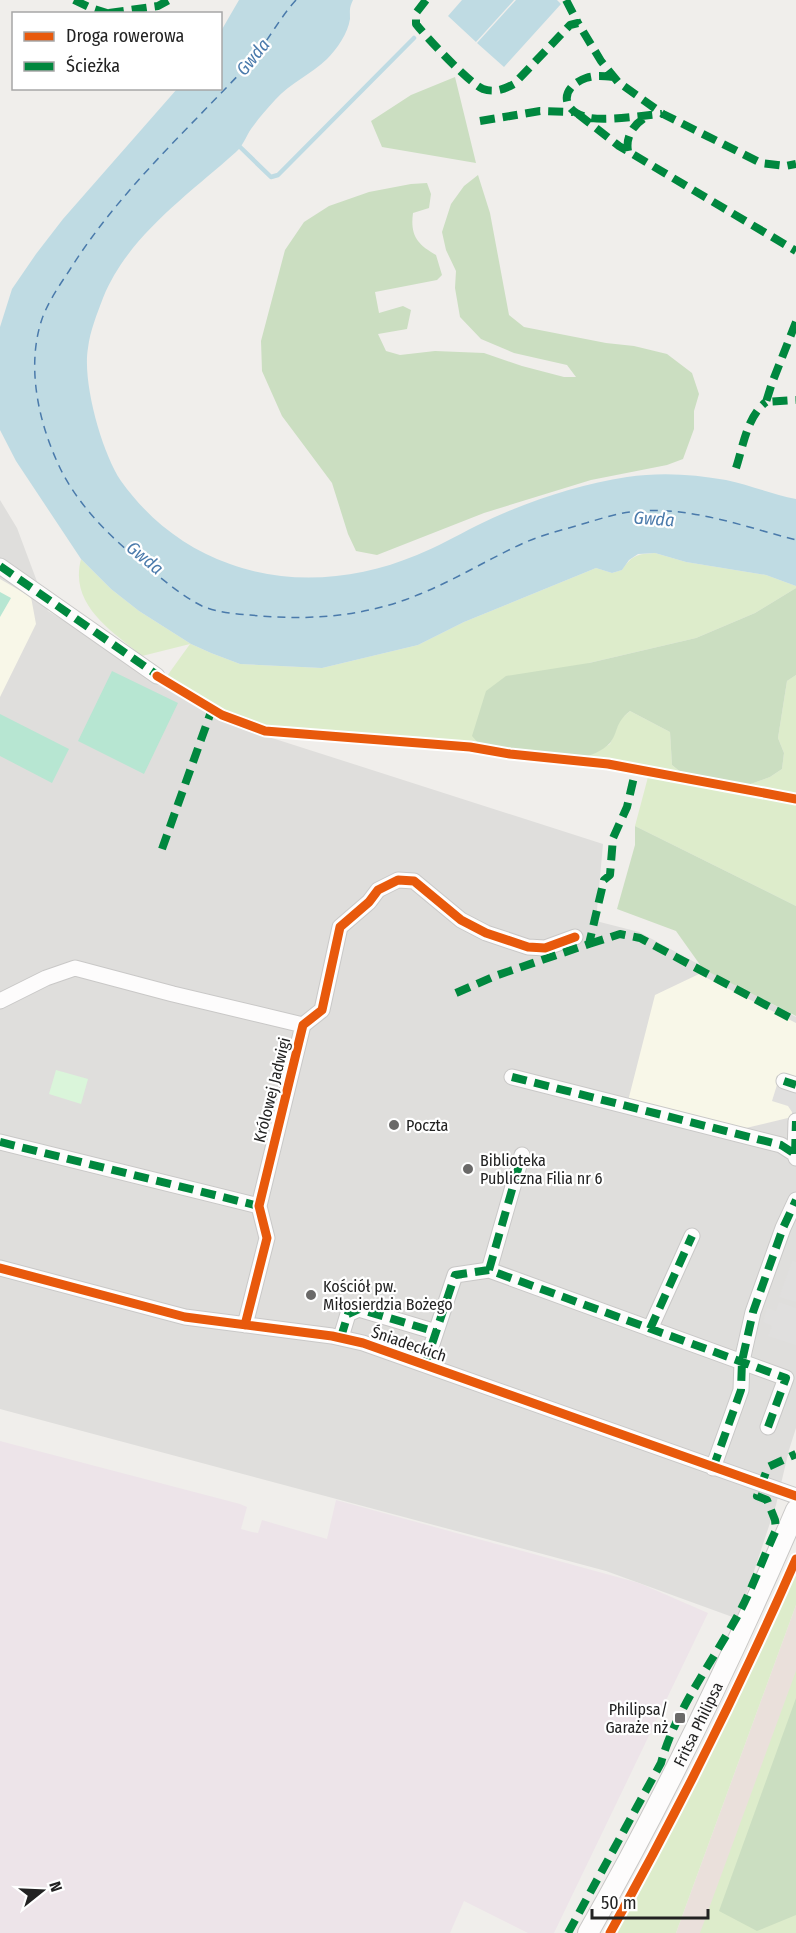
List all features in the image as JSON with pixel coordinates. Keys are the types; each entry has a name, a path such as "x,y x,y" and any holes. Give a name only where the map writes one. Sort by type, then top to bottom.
{"street":[{"path":"0,566 158,676"},
{"name":"Królowej Jadwigi","path":"245,1325 267,1238 259,1206 303,1025 322,1010 340,927 369,902 378,890 398,880 414,881 461,920 486,933 528,946 545,948 575,937"},
{"path":"0,1001 46,978 75,968 303,1025"},
{"path":"513,1077 781,1145 795,1156"},
{"path":"795,1156 796,1121"},
{"path":"0,1142 259,1206"},
{"path":"489,1270 522,1155"},
{"path":"713,1468 741,1390 742,1361 753,1312 783,1228 796,1200"},
{"path":"650,1329 692,1236"},
{"name":"Śniadeckich","path":"0,1268 176,1315 341,1337 796,1496"},
{"path":"425,1365 455,1275 489,1270 786,1378 768,1427"},
{"path":"341,1337 348,1314 359,1310 436,1332"},
{"name":"Fritsa Philipsa","path":"588,1933 684,1752 740,1636 796,1510"}],"shaded area":[{"path":"0,500 17,528 48,611 241,728 603,844 596,921 639,932 796,1017 796,1428 776,1505 738,1619 606,1571 0,1409"},
{"path":"0,579 31,597 36,624 0,697"},
{"path":"699,974 796,1023 796,1116 746,1128 628,1101 655,995"},
{"path":"780,1075 796,1079 796,1116 792,1117 788,1106 772,1101"},
{"path":"792,1261 796,1262 796,1302 779,1297"},
{"path":"779,1302 796,1308 796,1345 768,1336 772,1326 763,1322 767,1308 776,1311"},
{"path":"0,1441 240,1504 247,1507 241,1529 252,1532 258,1533 262,1520 327,1539 336,1500 639,1583 708,1613 554,1933 528,1933 464,1901 450,1933 0,1933"},
{"path":"796,1605 796,1933 676,1933"}],"green space":[{"path":"455,77 476,163 382,147 371,121 411,95"},
{"path":"478,175 490,213 509,315 524,327 667,354 692,373 699,394 694,411 694,429 683,459 667,465 591,480 484,513 377,555 356,551 348,534 332,483 282,416 262,371 261,341 285,250 304,222 329,206 369,192 427,183 431,194 429,208 413,213 412,221 416,238 436,255 442,275 437,280 375,292 379,313 403,306 411,310 407,329 378,334 386,351 400,355 435,351 484,353 564,377 576,377 567,365 514,353 481,339 460,317 455,288 456,271 446,250 442,232 451,204 464,186"},
{"path":"655,553 686,562 766,575 796,586 796,588 755,613 696,638 589,663 480,745 504,750 466,750 323,741 282,735 258,727 218,707 167,676 190,644 142,656 106,626 87,603 81,590 79,575 81,559 111,589 139,611 191,644 211,653 240,664 322,668 418,645 464,622 596,568 612,573 622,570 636,556"},
{"path":"796,588 796,675 787,681 778,738 784,753 782,769 770,777 745,786 683,774 672,765 670,732 630,711 621,720 613,739 607,746 580,759 480,745 472,736 486,691 506,676 589,663 696,638 755,613"},
{"path":"0,592 11,598 0,617"},
{"path":"112,671 178,703 144,774 78,741"},
{"path":"796,675 796,799 745,786 770,777 782,769 784,753 778,738 787,681"},
{"path":"630,711 670,732 672,765 683,774 580,759 610,744 620,720"},
{"path":"0,714 69,749 52,783 0,756"},
{"path":"648,777 796,803 796,906 635,826"},
{"path":"635,826 796,906 796,1016 703,969 676,931 617,909 635,845"},
{"path":"56,1070 88,1079 81,1104 49,1094"},
{"path":"796,1571 796,1605 676,1933 616,1933 697,1782"},
{"path":"796,1671 796,1933 700,1933"},
{"path":"796,1698 796,1915 757,1931 719,1911"}],"water":[{"name":"Gwda","path":"239,0 353,0 347,30 331,55 281,94 256,122 239,149 143,236 114,276 103,298 92,329 87,362 95,417 107,453 121,481 156,520 198,550 230,564 276,575 324,577 371,570 417,555 512,510 569,490 639,475 701,476 735,482 796,499 796,586 766,575 686,562 655,553 638,554 629,560 622,570 612,573 596,568 464,622 418,645 322,668 240,664 191,644 139,611 111,589 81,559 16,461 0,430 0,327 12,289 36,254 63,219 176,90 222,90 222,29"},
{"path":"462,0 514,0 476,42 448,16"},
{"path":"516,0 557,0 561,4 504,67 477,43"}],"waterway":[{"path":"238,145 271,177 278,175 414,38"}],"ferry route":[{"path":"296,0 253,59 153,164 108,216 61,282 42,319 35,358 35,378 42,418 63,474 91,515 163,580 202,606 213,610 271,617 336,615 400,602 434,588 533,539 626,513 660,511 699,515 796,540"}],"marked path":[{"path":"74,0 104,12"},
{"path":"116,12 158,6 169,0"},
{"path":"426,0 416,13 416,24 459,70 483,89 499,90 514,84 570,25 578,23 601,61 618,82 663,114 761,163 786,166 796,164"},
{"path":"566,0 578,23"},
{"path":"614,77 593,76 572,86 567,97 570,107 583,116 599,119 662,114"},
{"path":"480,121 540,111 573,112"},
{"path":"578,114 619,146 796,251"},
{"path":"628,151 628,139 633,129 650,115"},
{"path":"796,322 766,402 796,400"},
{"path":"736,468 750,423 766,402"},
{"path":"0,566 160,677"},
{"path":"162,849 212,709"},
{"path":"456,993 495,976 589,944 604,880 610,875 613,838 627,807 634,777"},
{"path":"589,944 620,934 640,938 796,1021"},
{"path":"512,1077 781,1145 795,1154 796,1158"},
{"path":"784,1081 796,1085"},
{"path":"795,1154 796,1121"},
{"path":"0,1142 259,1206"},
{"path":"489,1270 522,1155"},
{"path":"713,1468 741,1390 742,1361 753,1312 783,1228 796,1200"},
{"path":"650,1329 692,1236"},
{"path":"425,1365 455,1275 489,1270 786,1378 768,1427"},
{"path":"341,1337 348,1314 359,1309 436,1332"},
{"path":"568,1933 661,1763 683,1708 740,1611 776,1530 775,1520 767,1500 757,1496 768,1467 796,1454"}],"cycle path":[{"path":"157,676 222,715 265,731 470,747 510,754 608,764 796,799"},
{"path":"245,1325 267,1238 259,1206 303,1025 322,1010 340,927 369,902 378,890 398,880 414,881 461,920 486,933 528,947 545,948 575,937"},
{"path":"0,1268 185,1317 332,1336 363,1343 796,1496"},
{"path":"610,1933 708,1748 796,1559"}],"place":[{"name":"Poczta","path":"394,1125"},
{"name":"Biblioteka Publiczna Filia nr 6","path":"468,1169"},
{"name":"Kościół pw. Miłosierdzia Bożego","path":"311,1295"},
{"name":"Philipsa/ Garaże nż","path":"680,1718"}]}
